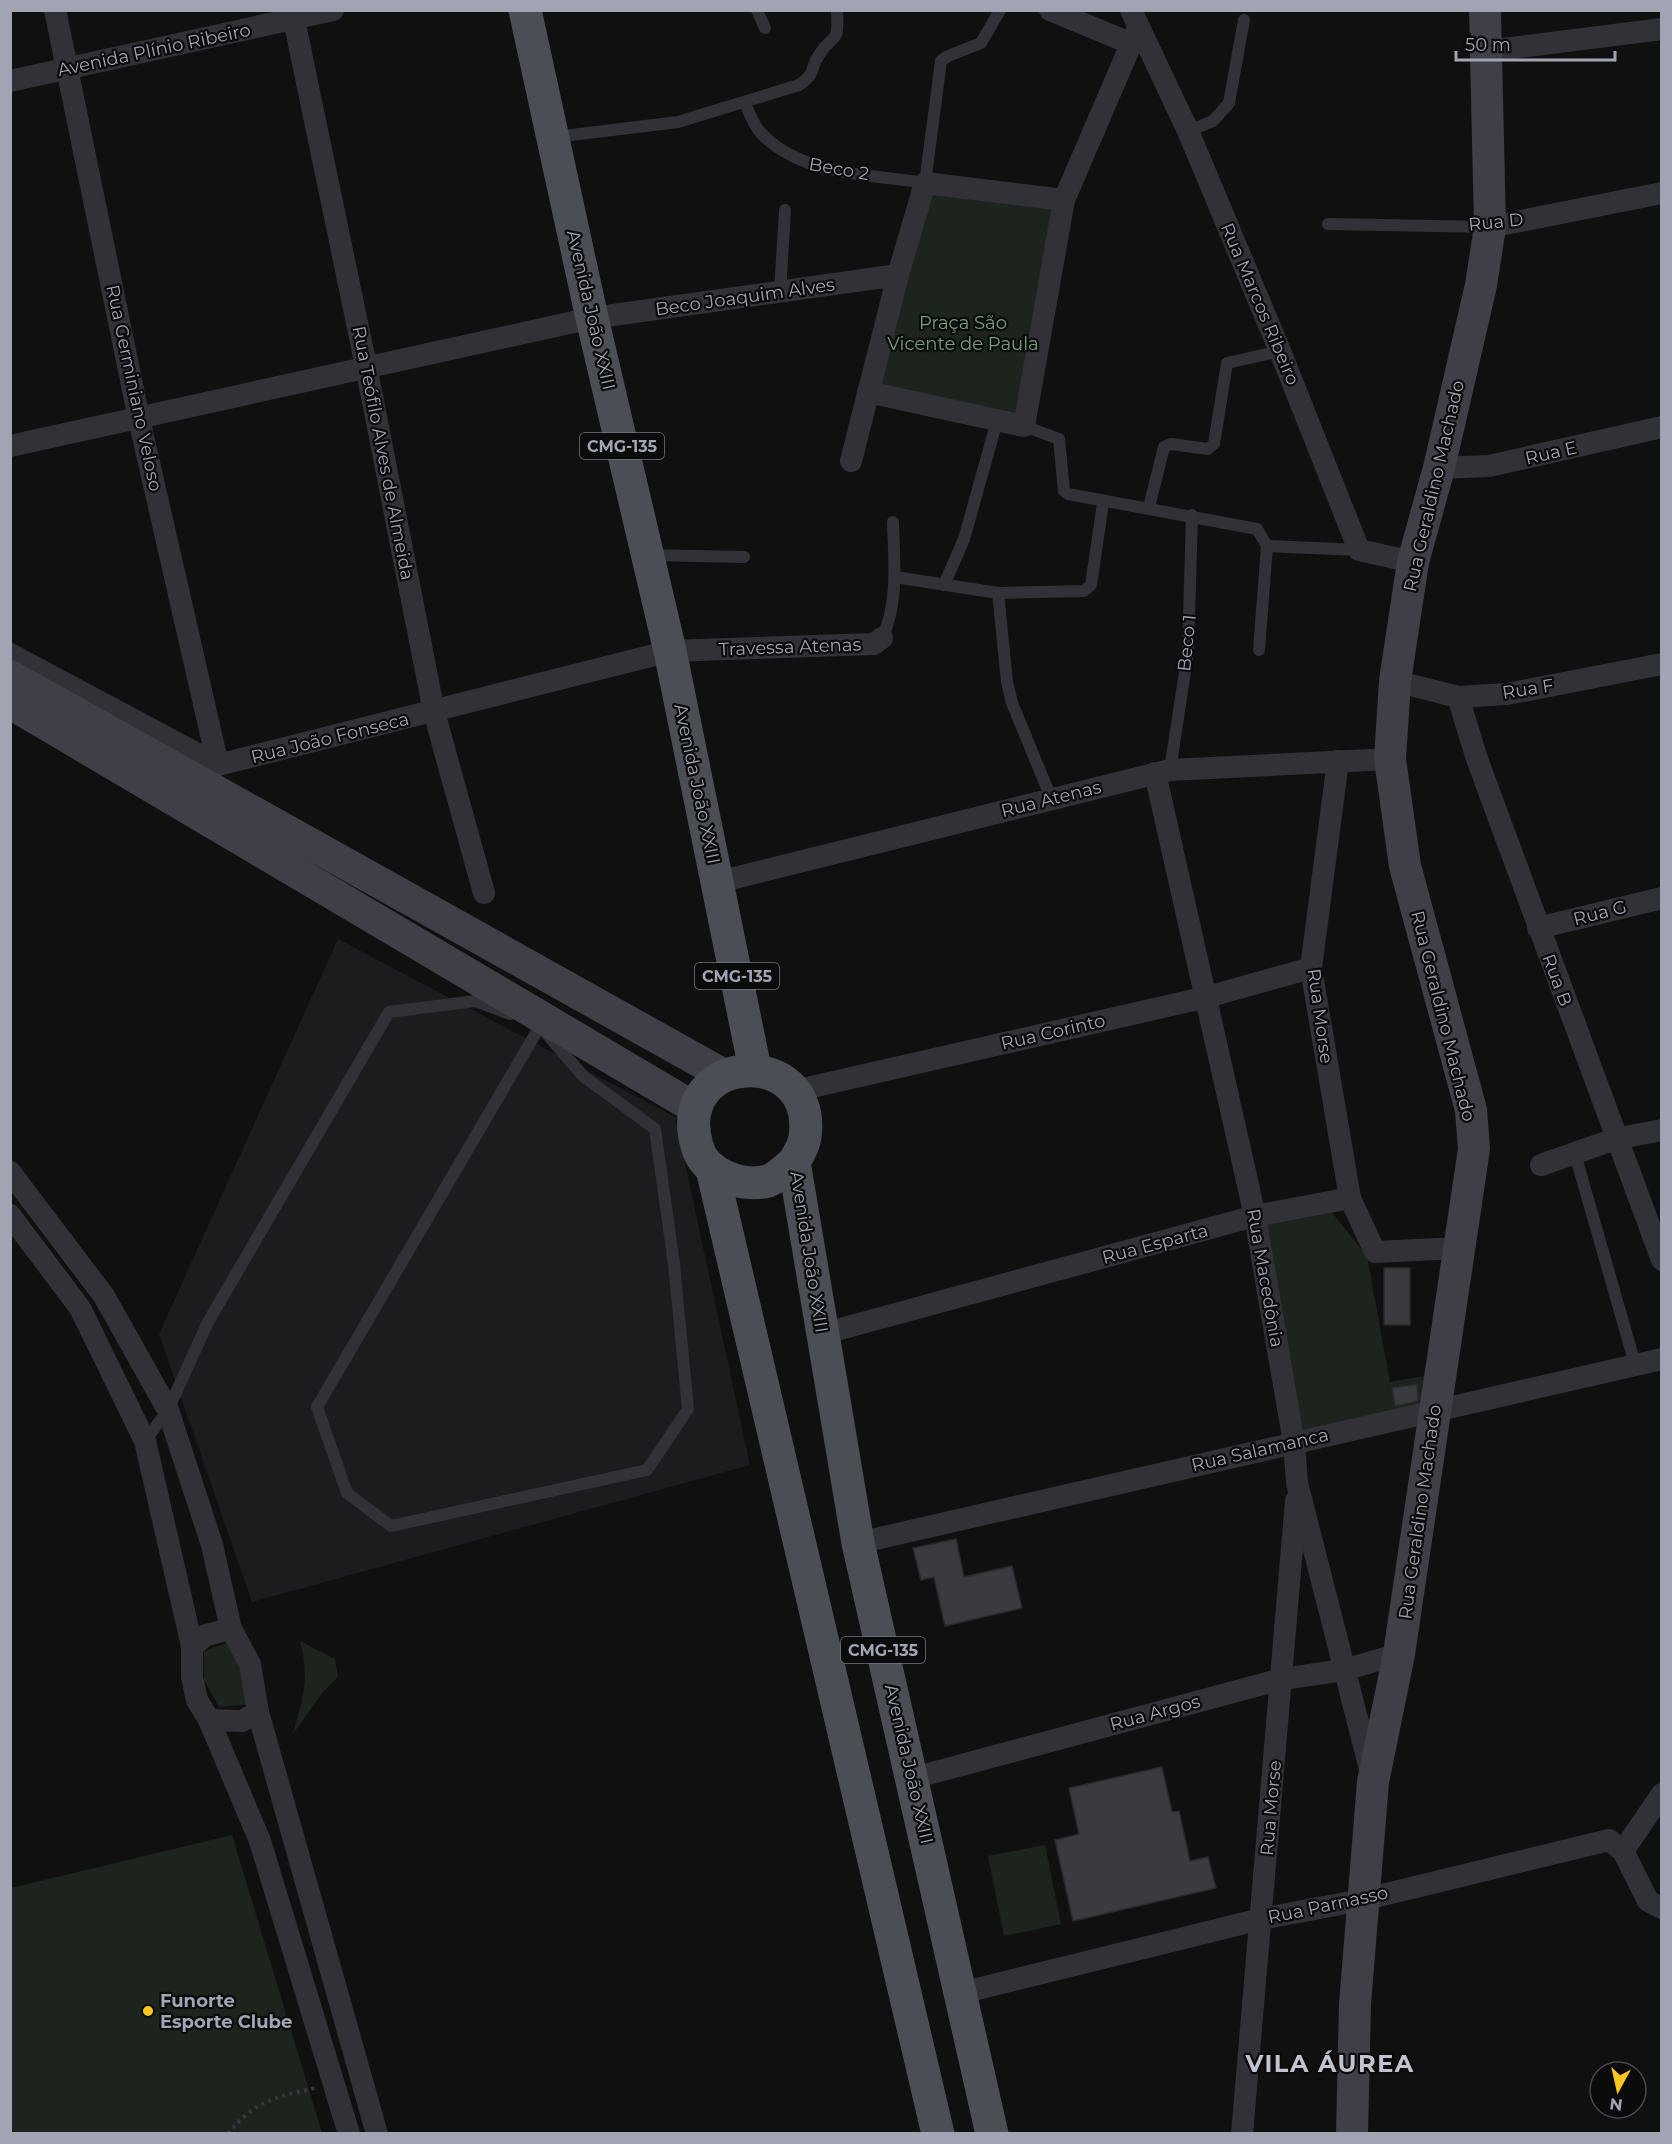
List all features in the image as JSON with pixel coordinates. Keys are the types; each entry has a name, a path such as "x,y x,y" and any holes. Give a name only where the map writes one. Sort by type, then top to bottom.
{"main road":[{"name":"Avenida João XXIII","path":"525,10 592,318 670,651 718,882 740,1072"},
{"path":"695,1108 704,1090 740,1072 777,1076 794,1091"},
{"name":"Avenida João XXIII","path":"794,1091 806,1114 805,1139 794,1162 858,1543 992,2133"},
{"name":"CMG-135","path":"695,1108 692,1130 698,1152 712,1170 938,2133"},
{"path":"712,1170 739,1182 769,1181 794,1162"}],"street":[{"name":"Rua Germiniano Veloso","path":"55,10 139,419 218,765"},
{"name":"Avenida Plínio Ribeiro","path":"10,81 293,15 333,10"},
{"path":"868,392 1024,426 1064,200 1133,27 1050,10"},
{"name":"Rua Geraldino Machado","path":"1352,2133 1355,2004 1373,1782 1399,1654 1474,1149 1471,1110 1405,866 1390,759 1395,681 1413,562 1439,468 1481,285 1490,227 1485,10"},
{"name":"Rua Teófilo Alves de Almeida","path":"293,15 366,366 434,712 484,893"},
{"name":"Rua Marcos Ribeiro","path":"1133,27 1188,131 1280,351 1359,550"},
{"path":"1486,51 1662,29"},
{"path":"850,461 897,275 925,183 1064,200"},
{"name":"Rua D","path":"1490,227 1662,193"},
{"name":"Beco Joaquim Alves","path":"10,446 592,318 897,275"},
{"name":"Rua E","path":"1439,468 1489,466 1662,428"},
{"path":"1359,550 1413,562"},
{"name":"Travessa Atenas","path":"670,651 874,644 882,638"},
{"name":"Rua João Fonseca","path":"218,765 670,651"},
{"path":"10,654 218,765"},
{"name":"Rua F","path":"1395,681 1458,697 1507,694 1662,664"},
{"path":"10,676 740,1072"},
{"name":"Rua B","path":"1458,697 1477,759 1538,928 1662,1260"},
{"path":"10,703 695,1108"},
{"name":"Rua Atenas","path":"718,882 1162,772 1390,759"},
{"name":"Rua Morse","path":"1338,761 1311,968 1350,1198"},
{"name":"Rua Macedônia","path":"1162,772 1207,998 1255,1216 1294,1443 1297,1483 1373,1782"},
{"name":"Rua G","path":"1538,928 1662,898"},
{"name":"Rua Corinto","path":"794,1091 1207,998 1311,968"},
{"path":"1541,1165 1615,1139 1662,1130"},
{"path":"10,1172 104,1296 168,1410 212,1545 231,1629 250,1664 258,1712 374,2123 347,2127 260,1841 194,1689 192,1646 145,1441 80,1308 10,1215"},
{"path":"1350,1198 1375,1252 1460,1248"},
{"name":"Rua Esparta","path":"822,1334 1255,1216 1350,1198"},
{"name":"Rua Salamanca","path":"858,1543 1435,1409 1662,1359"},
{"name":"Rua Morse","path":"1242,2133 1297,1483"},
{"path":"192,1646 206,1635 231,1629"},
{"name":"Rua Argos","path":"913,1778 1282,1679 1344,1670 1399,1654"},
{"path":"209,1720 242,1721 258,1712"},
{"path":"1662,1794 1623,1851 1648,1901 1662,1908"},
{"name":"Rua Parnasso","path":"961,1993 1261,1919 1362,1899 1610,1840 1623,1851"}],"lane":[{"path":"757,10 765,28"},
{"path":"554,137 678,122 799,85 810,77 819,54 835,39 838,32 837,10"},
{"path":"925,183 941,62 948,56 981,43 1000,10"},
{"path":"1188,131 1213,121 1223,114 1229,103 1244,20"},
{"name":"Beco 2","path":"745,103 758,131 782,151 801,162 925,183"},
{"path":"780,292 785,210"},
{"name":"Rua D","path":"1328,224 1490,227"},
{"path":"1149,507 1164,447 1171,444 1208,449 1214,444 1227,363 1280,351"},
{"path":"944,585 964,539 997,421"},
{"path":"1024,426 1059,439 1064,491 1103,503 1149,507 1257,529 1267,546 1259,650"},
{"path":"895,577 998,593 1088,589 1091,585 1103,503"},
{"name":"Beco 1","path":"1162,772 1188,652 1192,515"},
{"name":"Travessa Atenas","path":"882,638 886,630 895,577 893,522"},
{"path":"1267,546 1359,550"},
{"path":"648,555 744,556"},
{"path":"998,593 1007,682 1012,703 1052,800"},
{"path":"145,1441 168,1410 208,1322 389,1011 475,1001 540,1026 583,1076 655,1129 674,1264 688,1409 647,1470 391,1526 347,1493 317,1407 540,1026"},
{"path":"1575,1154 1635,1364"}],"path":[{"path":"228,2133 241,2118 267,2099 315,2087"}],"shaded area":[{"path":"338,939 675,1117 750,1465 252,1602 159,1334"}],"green space":[{"name":"Praça São Vicente de Paula","path":"925,183 1064,200 1024,426 868,392"},
{"path":"1330,1210 1367,1256 1390,1382 1424,1376 1427,1406 1302,1437 1262,1222"},
{"path":"300,1641 335,1659 338,1677 322,1693 293,1734 305,1677"},
{"path":"229,1642 247,1668 250,1704 219,1707 204,1680 204,1651"},
{"name":"Funorte Esporte Clube","path":"232,1835 322,2133 11,2133 11,1888"},
{"path":"1045,1845 1061,1924 1004,1936 988,1856"}],"building":[{"path":"1384,1268 1410,1268 1410,1325 1384,1325"},
{"path":"1417,1384 1418,1401 1395,1406 1392,1388"},
{"path":"956,1539 964,1577 1012,1566 1022,1608 945,1626 934,1577 921,1580 913,1548"},
{"path":"1162,1767 1172,1812 1179,1811 1190,1861 1208,1857 1216,1888 1073,1921 1055,1840 1079,1834 1069,1788"}],"place":[{"name":"Funorte Esporte Clube","path":"148,2011"}],"district":[{"name":"VILA ÁUREA","path":"1330,2063"}]}
